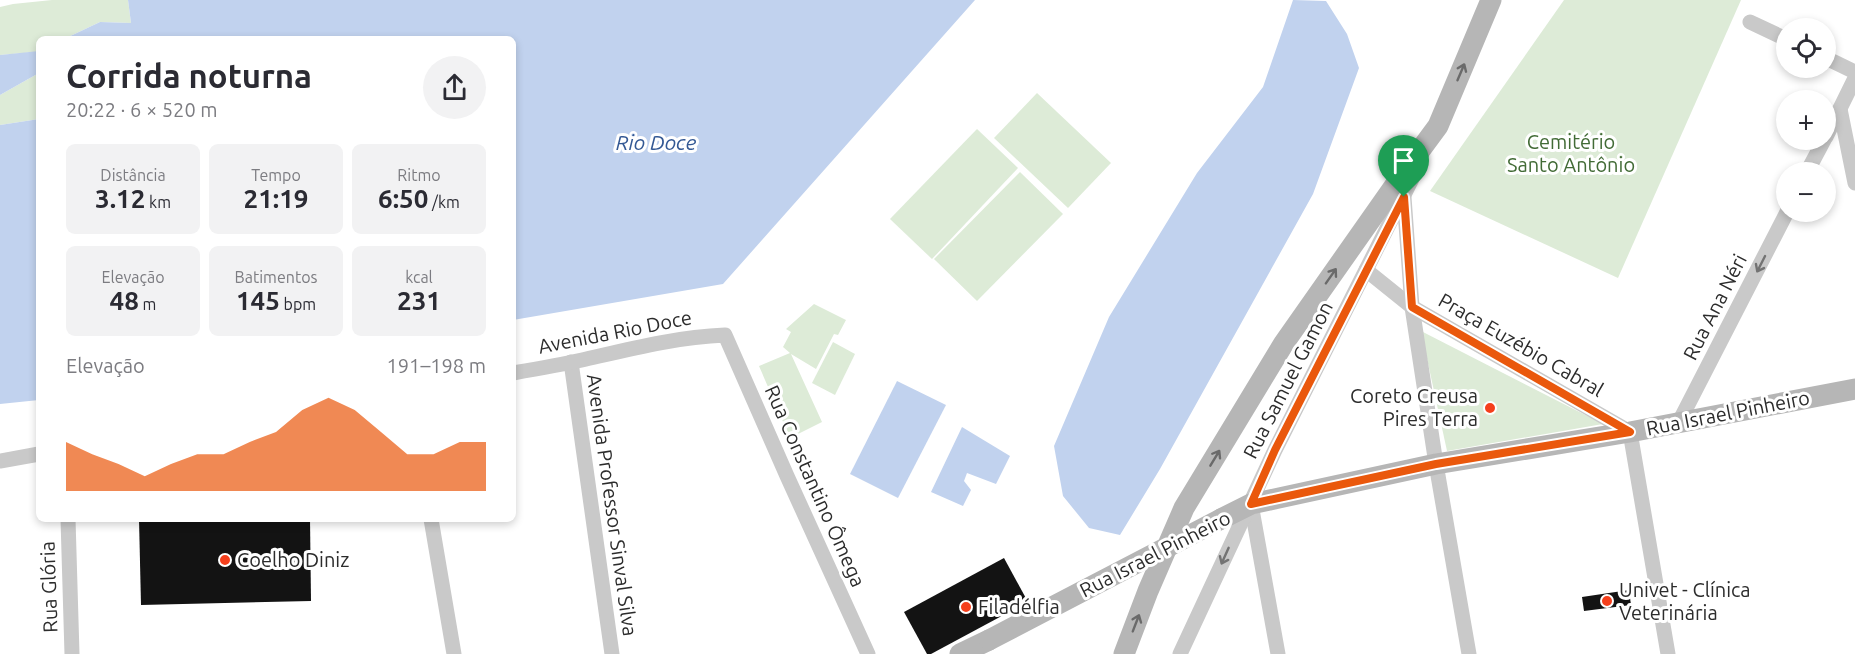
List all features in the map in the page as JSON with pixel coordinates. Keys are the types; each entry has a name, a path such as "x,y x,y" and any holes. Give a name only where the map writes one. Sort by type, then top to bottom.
{"main road":[{"path":"1124,654 1184,508 1284,343 1438,126 1491,0"},
{"name":"Rua Israel Pinheiro","path":"960,654 1251,504 1436,464 1630,432 1855,388"}],"street":[{"path":"1750,22 1776,34"},
{"path":"1836,63 1855,72"},
{"path":"1836,117 1855,78"},
{"path":"1840,109 1855,183"},
{"name":"Rua Samuel Gamon","path":"1180,654 1275,450 1438,126"},
{"path":"1404,197 1412,307 1469,654"},
{"name":"Rua Ana Néri","path":"1679,422 1782,222"},
{"name":"Praça Euzébio Cabral","path":"1366,270 1412,307 1630,432"},
{"name":"Avenida Rio Doce","path":"516,372 667,340 725,335"},
{"name":"Rua Constantino Ômega","path":"725,335 786,476 868,654"},
{"name":"Avenida Professor Sinval Silva","path":"571,362 612,654"},
{"path":"1630,432 1668,654"},
{"path":"0,461 36,455"},
{"path":"1251,504 1278,654"},
{"name":"Rua Glória","path":"68,522 72,654"},
{"path":"432,522 454,654"}],"green space":[{"path":"52,0 128,0 131,23 100,22 70,36 36,36 36,52 0,55 0,7"},
{"name":"Cemitério Santo Antônio","path":"1564,0 1741,0 1618,278 1430,191"},
{"path":"36,75 36,119 0,125 0,95"},
{"path":"1037,93 1111,163 1068,208 994,138"},
{"path":"977,129 1018,168 932,259 890,219"},
{"path":"1020,172 1063,214 977,301 934,259"},
{"path":"814,304 846,320 838,335 834,334 816,369 791,354 822,422 790,438 759,366 790,353 783,347 791,332 786,329"},
{"path":"1421,331 1603,424 1447,451"},
{"path":"833,342 855,354 835,395 812,383"}],"water":[{"name":"Rio Doce","path":"128,0 975,0 723,284 516,319 516,36 70,36 100,22 131,23"},
{"path":"1293,0 1326,1 1347,34 1359,68 1313,194 1160,469 1120,535 1089,528 1063,496 1054,446 1109,317 1197,173 1263,87"},
{"path":"36,51 36,75 0,95 0,55"},
{"path":"36,119 36,400 0,404 0,125"},
{"path":"897,381 946,405 898,498 850,474"},
{"path":"962,427 1010,456 996,484 967,473 964,481 971,490 963,506 931,492"}],"building":[{"name":"Coelho Diniz","path":"139,522 310,522 311,601 141,605"},
{"name":"Filadélfia","path":"1004,558 1028,602 931,654 927,654 904,612"},
{"name":"Univet - Clínica Veterinária","path":"1629,590 1631,605 1584,611 1582,597"}],"place":[{"name":"Coreto Creusa Pires Terra","path":"1490,408"},
{"name":"Coelho Diniz","path":"225,560"},
{"name":"Univet - Clínica Veterinária","path":"1607,601"},
{"name":"Filadélfia","path":"966,607"}],"route":[{"path":"1404,197 1412,307 1630,432 1436,464 1251,504 1275,450 1404,197"}]}
